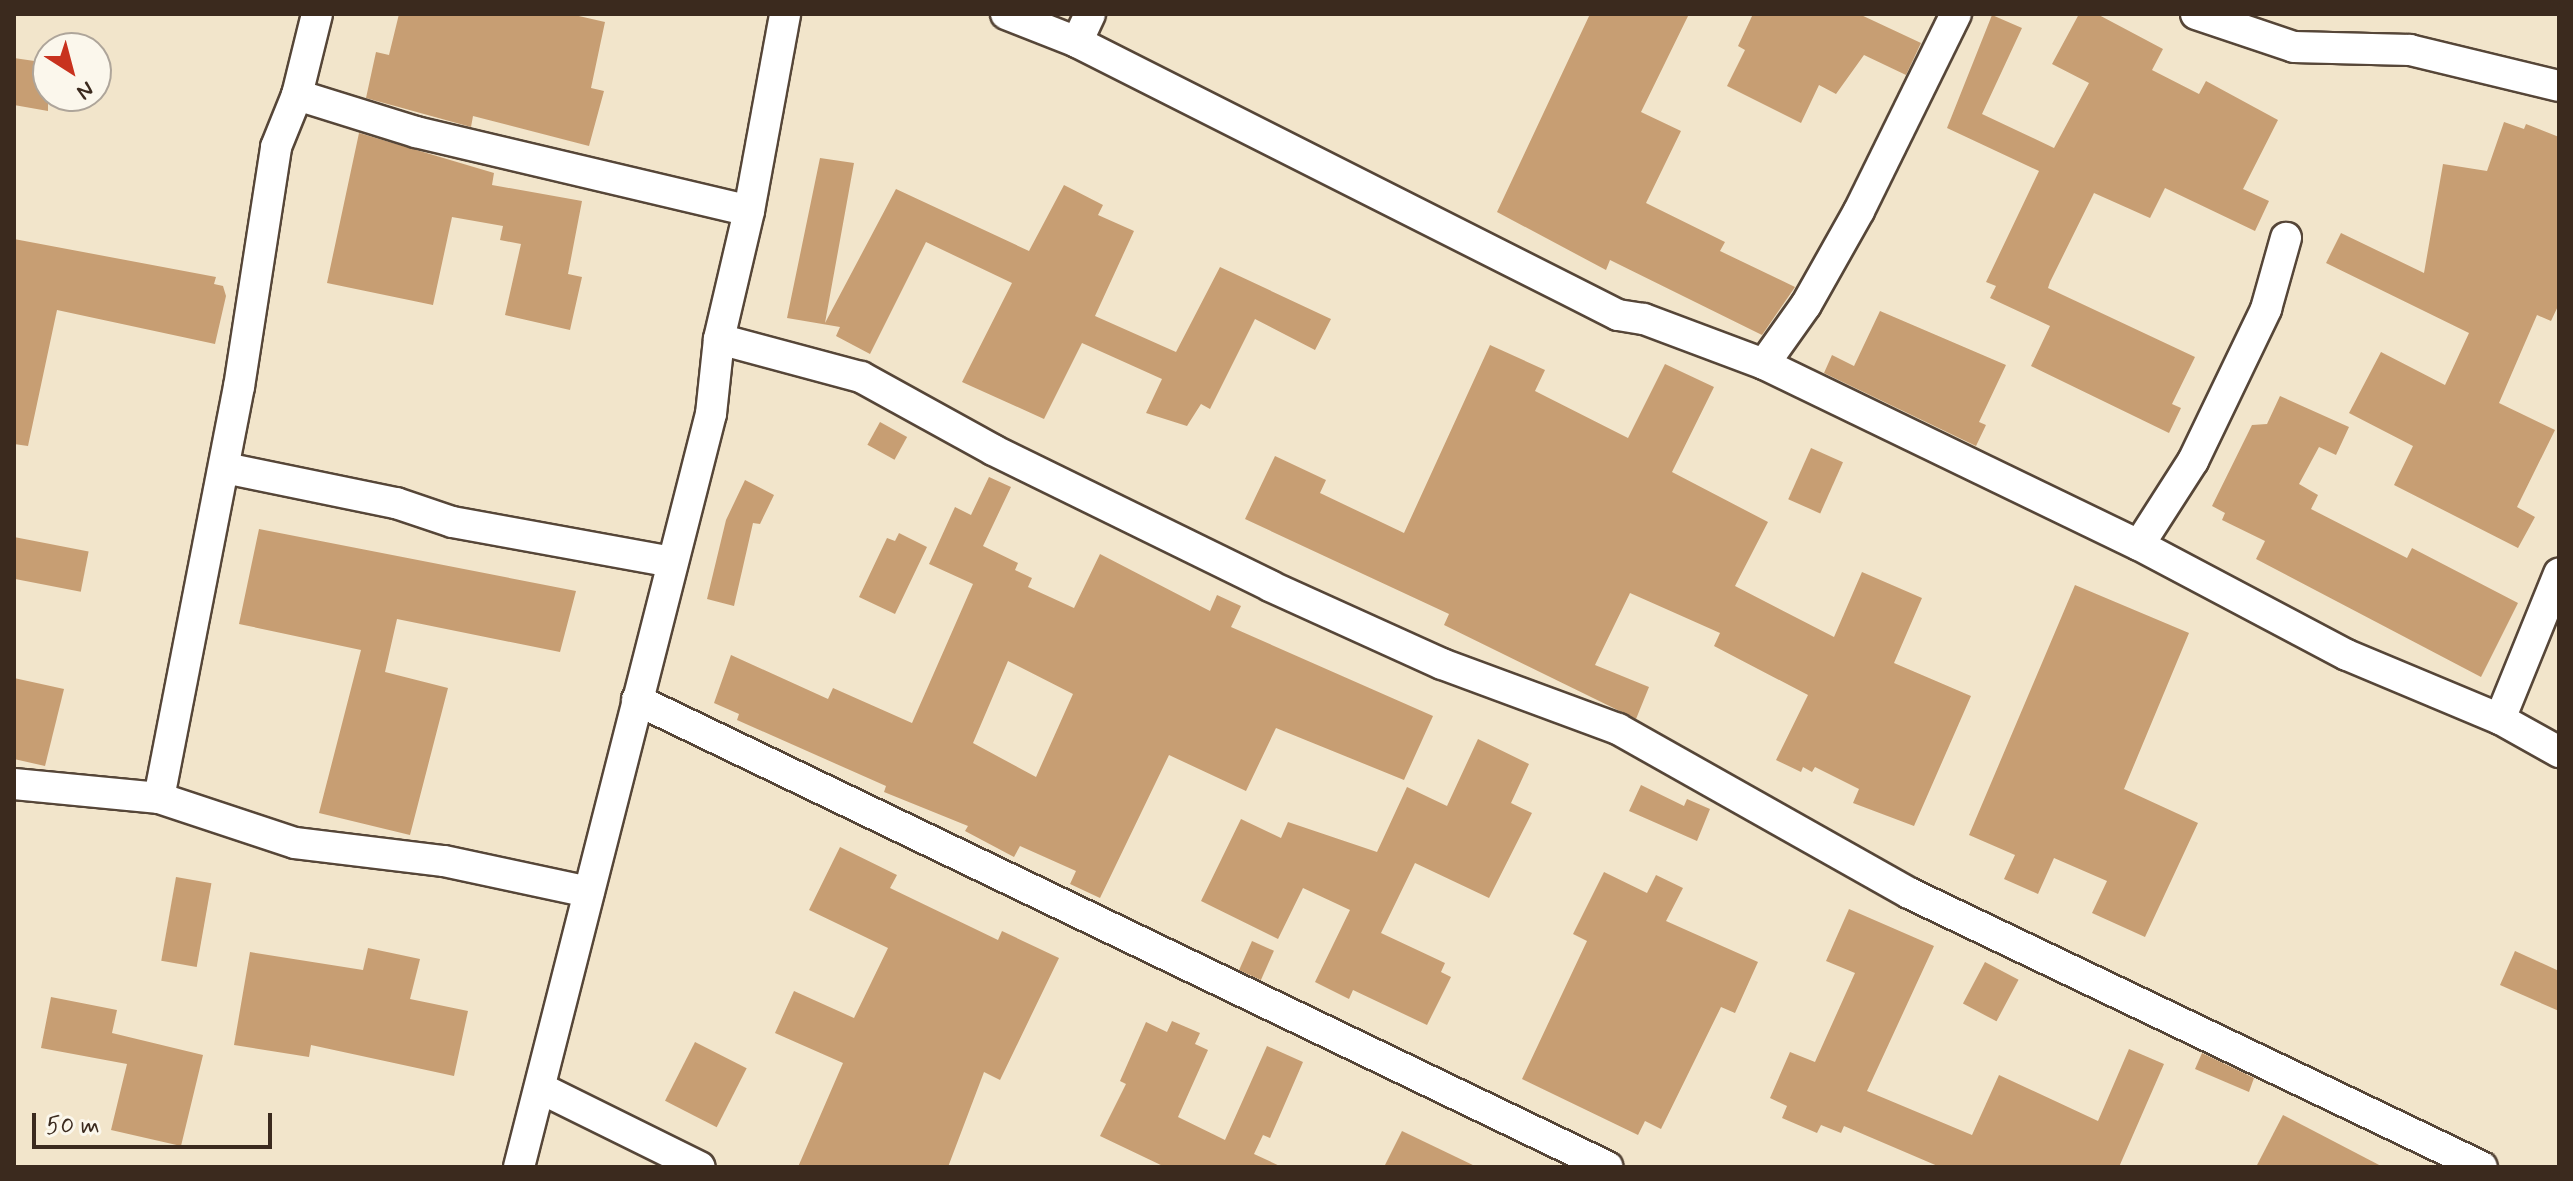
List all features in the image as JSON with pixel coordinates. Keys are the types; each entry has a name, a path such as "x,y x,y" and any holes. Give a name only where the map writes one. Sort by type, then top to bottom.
{"street":[{"path":"159,798 225,468 276,147 297,95 317,14"},
{"path":"519,1167 711,414 719,339 749,211 785,14"},
{"path":"1006,14 1077,42 1618,315 1644,319 1764,364 2139,545 2347,655 2500,719 2559,752"},
{"path":"1077,42 1090,14"},
{"path":"1764,364 1806,305 1859,211 1956,14"},
{"path":"2196,14 2278,26 2313,48 2410,50 2559,86"},
{"path":"297,95 416,132 749,211"},
{"path":"2139,545 2193,461 2266,309 2286,238"},
{"path":"719,339 861,377 993,450 1270,586 1442,664 1618,729 1909,893 2482,1167"},
{"path":"225,468 396,503 452,522 672,562"},
{"path":"2500,719 2559,574"},
{"path":"637,700 1608,1167"},
{"path":"14,784 159,798 295,843 444,861 589,892"},
{"path":"540,1088 700,1167"}],"building":[{"path":"399,14 570,14 605,22 591,88 604,91 589,146 473,116 471,127 366,98 376,52 389,55"},
{"path":"1590,14 1689,14 1641,112 1681,131 1646,203 1725,242 1720,251 1795,287 1762,335 1610,260 1606,270 1497,212"},
{"path":"1753,14 1859,14 1921,43 1906,75 1864,55 1836,94 1819,85 1801,123 1727,86 1745,50 1738,46"},
{"path":"2079,14 2097,14 2163,49 2152,70 2199,94 2206,81 2278,120 2243,189 2269,201 2255,231 2165,188 2150,218 2094,193 2050,282 2048,288 2195,357 2172,404 2181,408 2169,433 2031,366 2050,326 1990,298 1996,286 1986,282 2039,171 1947,128 1992,15 2022,28 1982,114 2054,148 2089,83 2052,64"},
{"path":"14,58 32,61 32,108 14,105"},
{"path":"2504,122 2524,129 2526,124 2559,137 2559,304 2551,321 2537,315 2499,403 2555,430 2517,507 2535,517 2518,548 2394,485 2413,446 2349,413 2381,352 2445,385 2469,333 2326,263 2341,233 2424,273 2443,164 2487,171"},
{"path":"359,133 494,173 492,185 582,201 568,274 582,277 570,330 505,315 521,244 500,240 503,226 452,217 433,305 327,283"},
{"path":"820,158 854,163 825,323 896,189 1029,251 1064,185 1103,205 1098,215 1134,231 1095,316 1176,352 1220,267 1331,319 1315,350 1255,319 1210,409 1201,404 1187,426 1146,413 1162,379 1082,343 1044,419 962,382 1012,283 926,242 870,354 836,336 840,327 787,318"},
{"path":"14,239 216,277 214,284 223,286 226,296 215,344 57,310 28,446 14,444"},
{"path":"1880,311 2006,365 1979,422 1986,425 1976,446 1824,373 1832,355 1854,366"},
{"path":"1490,345 1545,370 1535,391 1628,438 1665,364 1714,387 1672,472 1768,522 1735,586 1834,637 1862,572 1922,598 1894,663 1971,696 1914,826 1853,803 1859,789 1815,767 1812,772 1803,767 1801,772 1776,760 1808,695 1714,646 1720,633 1630,593 1595,665 1649,687 1636,719 1444,625 1449,614 1245,519 1275,456 1326,480 1320,493 1404,533"},
{"path":"2280,396 2349,427 2336,455 2319,447 2299,484 2318,495 2311,509 2407,558 2412,548 2518,603 2481,677 2256,559 2265,541 2222,520 2225,513 2212,506 2252,425 2267,424"},
{"path":"880,422 907,437 895,460 867,445"},
{"path":"1811,448 1843,462 1820,513 1788,499"},
{"path":"989,477 1011,487 983,546 1018,563 1015,570 1032,578 1028,587 1074,608 1100,554 1210,611 1217,595 1241,606 1231,627 1433,716 1404,780 1276,728 1246,791 1169,755 1100,898 1070,884 1076,871 1020,846 1014,857 965,831 968,826 884,792 886,786 737,720 739,714 714,703 731,655 828,699 833,688 912,723 973,584 929,564 955,507 971,515","holes":["1008,661 1073,694 1036,777 973,743"]},
{"path":"745,480 774,495 760,524 753,523 734,606 707,599 726,520"},
{"path":"259,529 576,591 560,652 397,619 385,672 448,688 410,835 319,813 361,650 239,624"},
{"path":"899,533 927,547 895,614 859,597 887,538 895,541"},
{"path":"14,537 89,552 81,592 14,579"},
{"path":"2075,585 2189,633 2124,789 2198,823 2145,937 2092,913 2107,881 2054,858 2038,894 2004,879 2015,855 1969,835"},
{"path":"14,678 64,689 45,766 14,759"},
{"path":"1478,739 1529,764 1511,803 1532,813 1489,898 1415,863 1381,933 1445,963 1441,972 1451,977 1427,1025 1353,990 1349,999 1315,982 1350,910 1303,888 1278,939 1201,901 1241,819 1281,838 1288,822 1377,852 1407,787 1447,806"},
{"path":"1641,785 1684,806 1687,799 1710,809 1697,841 1629,811"},
{"path":"840,847 897,875 890,888 998,940 1002,931 1059,958 1000,1080 984,1072 948,1167 798,1167 843,1063 775,1033 794,991 854,1018 888,948 809,910"},
{"path":"1604,872 1647,893 1656,875 1683,888 1666,921 1758,962 1735,1013 1721,1007 1661,1129 1645,1121 1638,1135 1522,1079 1587,941 1573,934"},
{"path":"176,877 211,883 197,967 161,961"},
{"path":"1849,909 1934,946 1867,1091 1972,1135 1999,1075 2098,1121 2129,1049 2164,1064 2119,1167 1940,1167 1844,1126 1841,1133 1821,1125 1817,1133 1782,1118 1787,1106 1770,1098 1790,1052 1815,1062 1855,973 1826,961"},
{"path":"1252,941 1274,951 1261,980 1239,970"},
{"path":"368,948 420,959 410,999 468,1011 454,1076 311,1045 309,1057 234,1045 250,952 363,970"},
{"path":"2515,951 2559,971 2559,1011 2500,985"},
{"path":"1985,962 2019,980 1996,1021 1963,1003"},
{"path":"51,997 117,1010 112,1033 203,1055 181,1146 111,1130 127,1064 41,1048"},
{"path":"1172,1021 1200,1033 1195,1044 1208,1050 1178,1117 1225,1140 1267,1046 1303,1062 1270,1138 1263,1135 1254,1154 1282,1167 1165,1167 1100,1136 1126,1084 1120,1081 1146,1022 1167,1032"},
{"path":"695,1042 747,1068 717,1127 665,1101"},
{"path":"2202,1053 2254,1078 2249,1092 2195,1069"},
{"path":"2283,1115 2383,1167 2256,1167"},
{"path":"1402,1131 1477,1167 1384,1167"}]}
